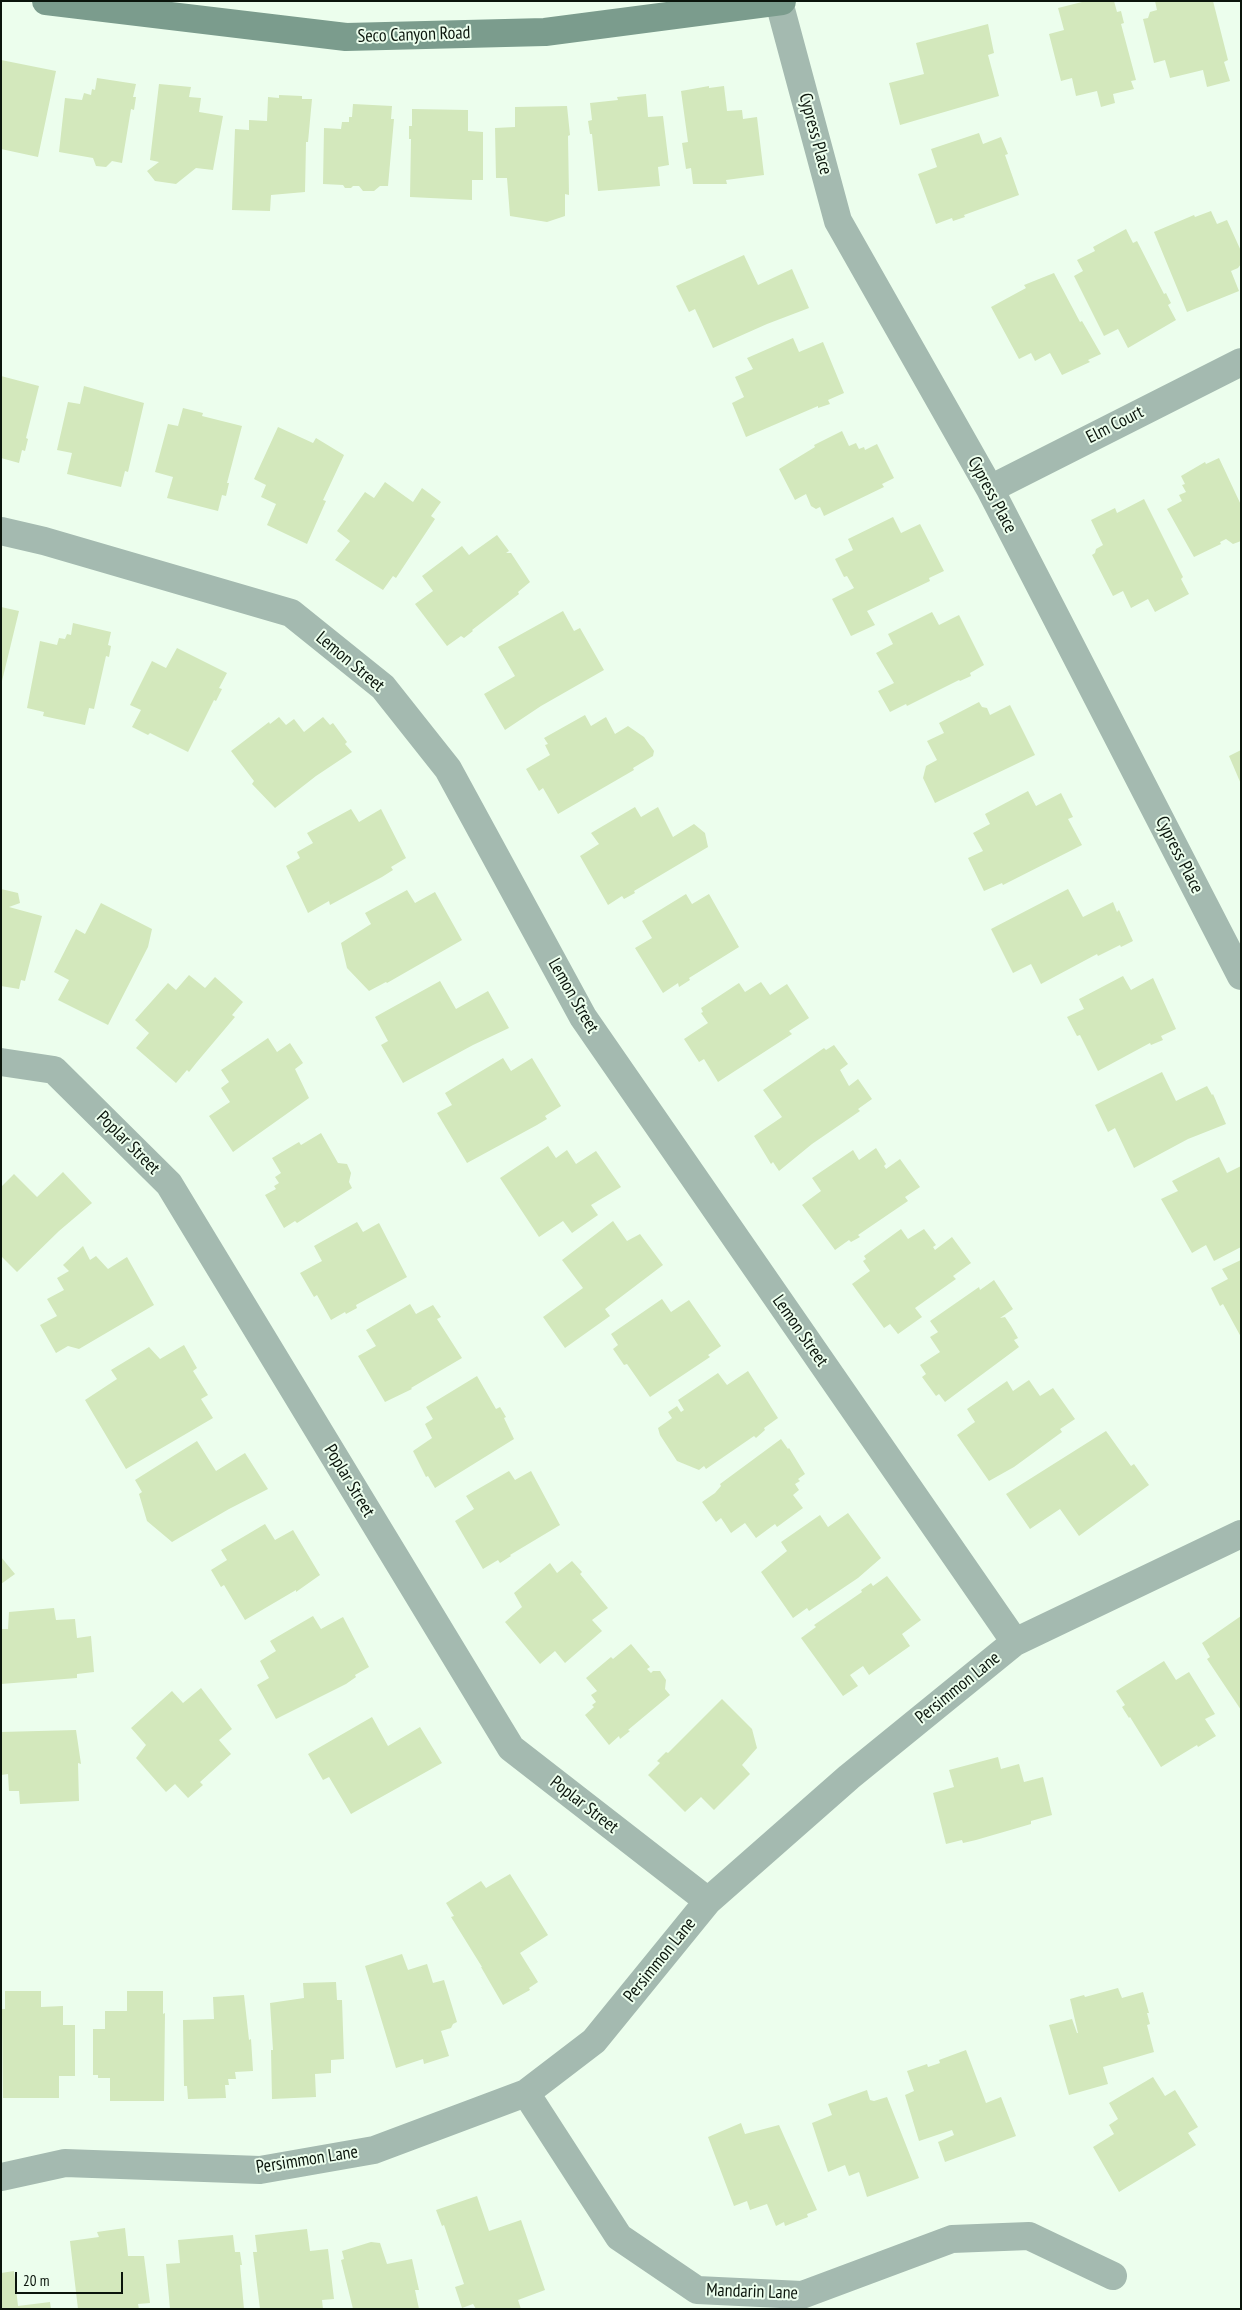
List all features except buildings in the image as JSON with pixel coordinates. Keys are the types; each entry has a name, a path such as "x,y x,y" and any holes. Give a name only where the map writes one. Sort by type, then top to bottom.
{"street":[{"name":"Seco Canyon Road","path":"46,1 346,37 545,32 780,2"},
{"name":"Cypress Place","path":"780,2 838,221 990,489 1237,960"},
{"name":"Elm Court","path":"990,489 1241,362"},
{"name":"Lemon Street","path":"1,531 44,541 291,613 383,687 448,769 583,1017 1015,1642"},
{"name":"Poplar Street","path":"1,1062 54,1070 169,1184 512,1748 708,1901"},
{"name":"Persimmon Lane","path":"1,2177 65,2163 260,2170 374,2150 526,2093 594,2041 708,1901 849,1777 1015,1642 1241,1534"},
{"name":"Mandarin Lane","path":"526,2093 619,2237 697,2290 802,2296 952,2239 1029,2236 1113,2276"}]}
